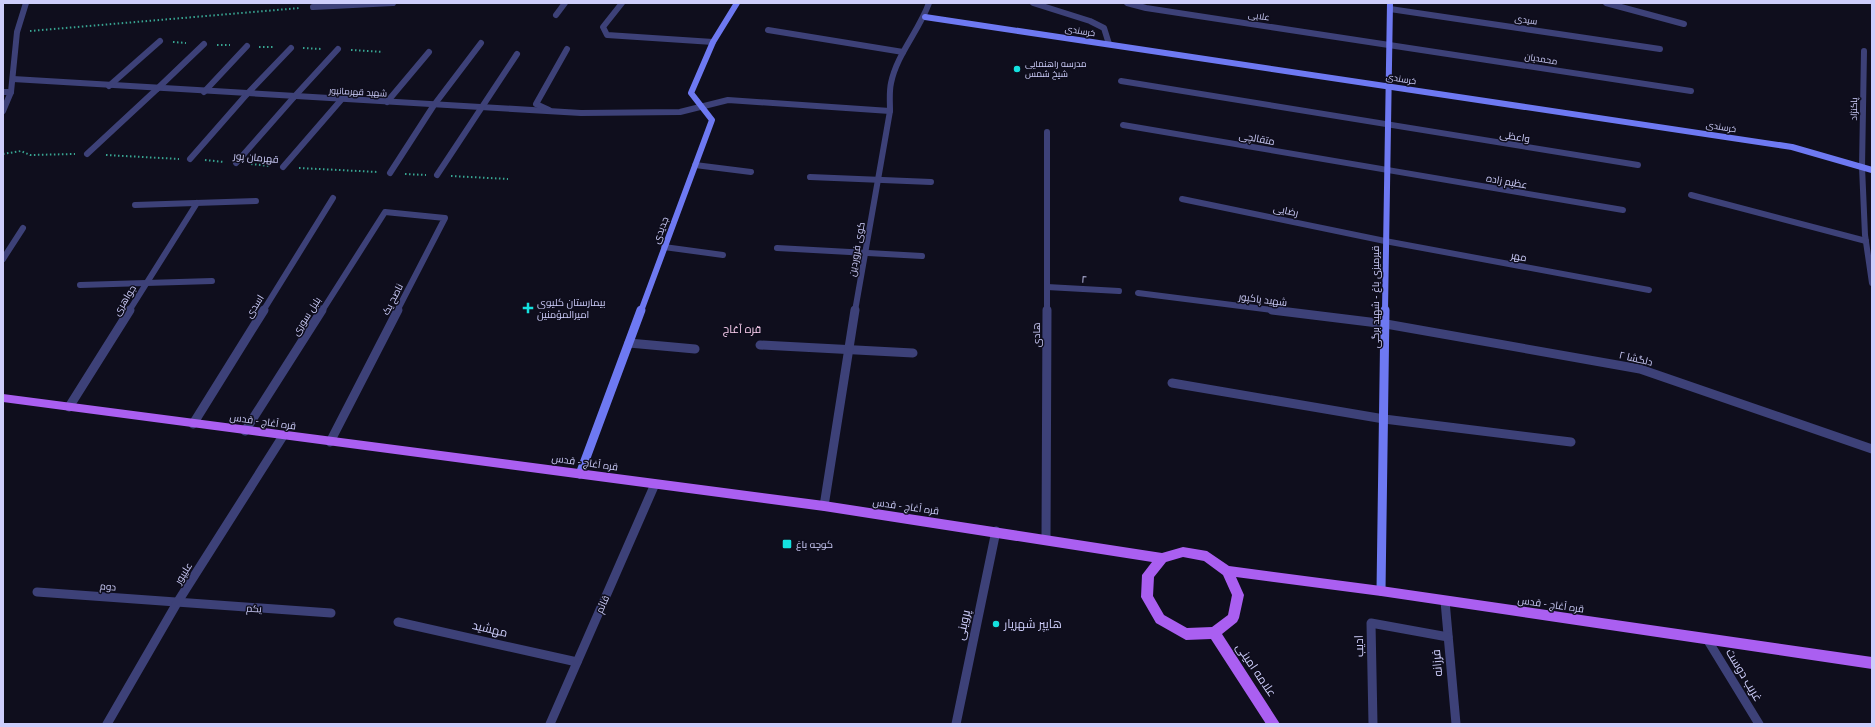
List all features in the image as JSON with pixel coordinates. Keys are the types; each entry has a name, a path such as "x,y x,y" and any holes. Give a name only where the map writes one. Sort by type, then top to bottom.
{"main road":[{"name":"قره آغاج - قدس","path":"3,398 282,436 824,506 996,531 1162,558"},
{"path":"1183,552 1207,556 1227,571 1238,594 1233,618 1214,633 1186,634 1160,619 1147,597 1148,575 1162,558 1183,552"},
{"name":"قره آغاج - قدس","path":"1227,571 1445,600 1872,663"},
{"name":"علامه امینی","path":"1214,633 1274,724"}],"street":[{"path":"3,111 11,92 17,32 26,3"},
{"path":"313,7 393,3"},
{"path":"556,15 565,3"},
{"path":"622,3 603,27 607,35 713,42"},
{"name":"جدیدی","path":"580,474 712,120 692,93 713,42 737,3"},
{"name":"کوی فروردین","path":"824,506 848,349 890,110 892,80 903,52 925,17 929,3"},
{"path":"1033,3 1090,21 1104,28 1109,44"},
{"name":"علایی","path":"1127,3 1146,8 1389,44"},
{"path":"1606,3 1684,24"},
{"name":"قیرمیزی باغ - شهید برگی","path":"1381,591 1386,324 1385,242 1389,126 1388,86 1390,6"},
{"name":"سیدی","path":"1390,6 1660,49"},
{"name":"خرسندی","path":"925,17 1792,147 1872,170"},
{"path":"768,30 903,52"},
{"path":"109,86 160,41"},
{"path":"390,173 434,105 481,43"},
{"path":"87,154 204,44"},
{"name":"محمدیان","path":"1389,44 1691,91"},
{"path":"204,92 247,46"},
{"path":"190,159 247,94 291,48"},
{"path":"236,163 338,49"},
{"path":"554,112 536,104 567,49"},
{"name":"پاکنژاد","path":"1864,51 1862,167 1866,241 1872,283"},
{"path":"387,102 429,52"},
{"path":"437,175 517,54"},
{"name":"شهید قهرمانپور","path":"13,79 204,92 581,114 680,112 728,100 890,110"},
{"name":"واعظی","path":"1121,81 1389,126 1638,165"},
{"path":"3,92 11,92"},
{"path":"283,167 341,100"},
{"name":"متقالچی","path":"1123,125 1387,170"},
{"name":"هادی","path":"1046,539 1047,132"},
{"path":"695,166 751,172"},
{"name":"عظیم زاده","path":"1387,170 1623,210"},
{"path":"810,177 931,182"},
{"path":"1691,195 1866,241"},
{"name":"اسدی","path":"193,424 333,198"},
{"name":"رضایی","path":"1182,199 1385,242"},
{"path":"135,204 256,202"},
{"name":"جواهری","path":"69,407 196,203"},
{"name":"بلبل سوری","path":"245,431 385,212"},
{"name":"ناصح یک","path":"330,442 445,218 385,212"},
{"path":"3,259 23,228"},
{"name":"مهر","path":"1385,242 1649,290"},
{"path":"664,247 723,254"},
{"path":"777,248 922,256"},
{"path":"80,285 212,281"},
{"name":"۲","path":"1047,287 1119,291"},
{"name":"شهید پاکپور","path":"1138,293 1386,324"},
{"name":"دلگشا ۲","path":"1386,324 1640,369 1872,449"},
{"path":"629,343 694,349"},
{"path":"760,345 913,352"},
{"path":"1172,383 1384,420 1571,442"},
{"name":"علیپور","path":"107,724 177,603 282,436"},
{"name":"قائم","path":"550,724 655,484"},
{"name":"پروینی","path":"956,724 996,531"},
{"name":"دوم","path":"37,592 177,603"},
{"name":"فرزانه","path":"1445,600 1456,724"},
{"name":"یکم","path":"177,603 331,612"},
{"name":"مهشید","path":"398,622 577,662"},
{"name":"ادیب","path":"1373,724 1371,623 1448,637"},
{"name":"غریب دوست","path":"1707,639 1759,724"},
{"path":"1263,724 1265,709"}],"path":[{"path":"17,32 313,7"},
{"name":"قهرمان پور","path":"3,154 21,151 30,155 87,154 190,159 283,167 508,179"}],"place":[{"name":"مدرسه راهنمایی شیخ شمس","path":"1017,69"},
{"name":"بیمارستان کلیوی امیرالمؤمنین","path":"528,308"},
{"name":"کوچه باغ","path":"787,544"},
{"name":"هایپر شهریار","path":"996,624"}],"district":[{"name":"قره آغاج","path":"742,329"}]}
